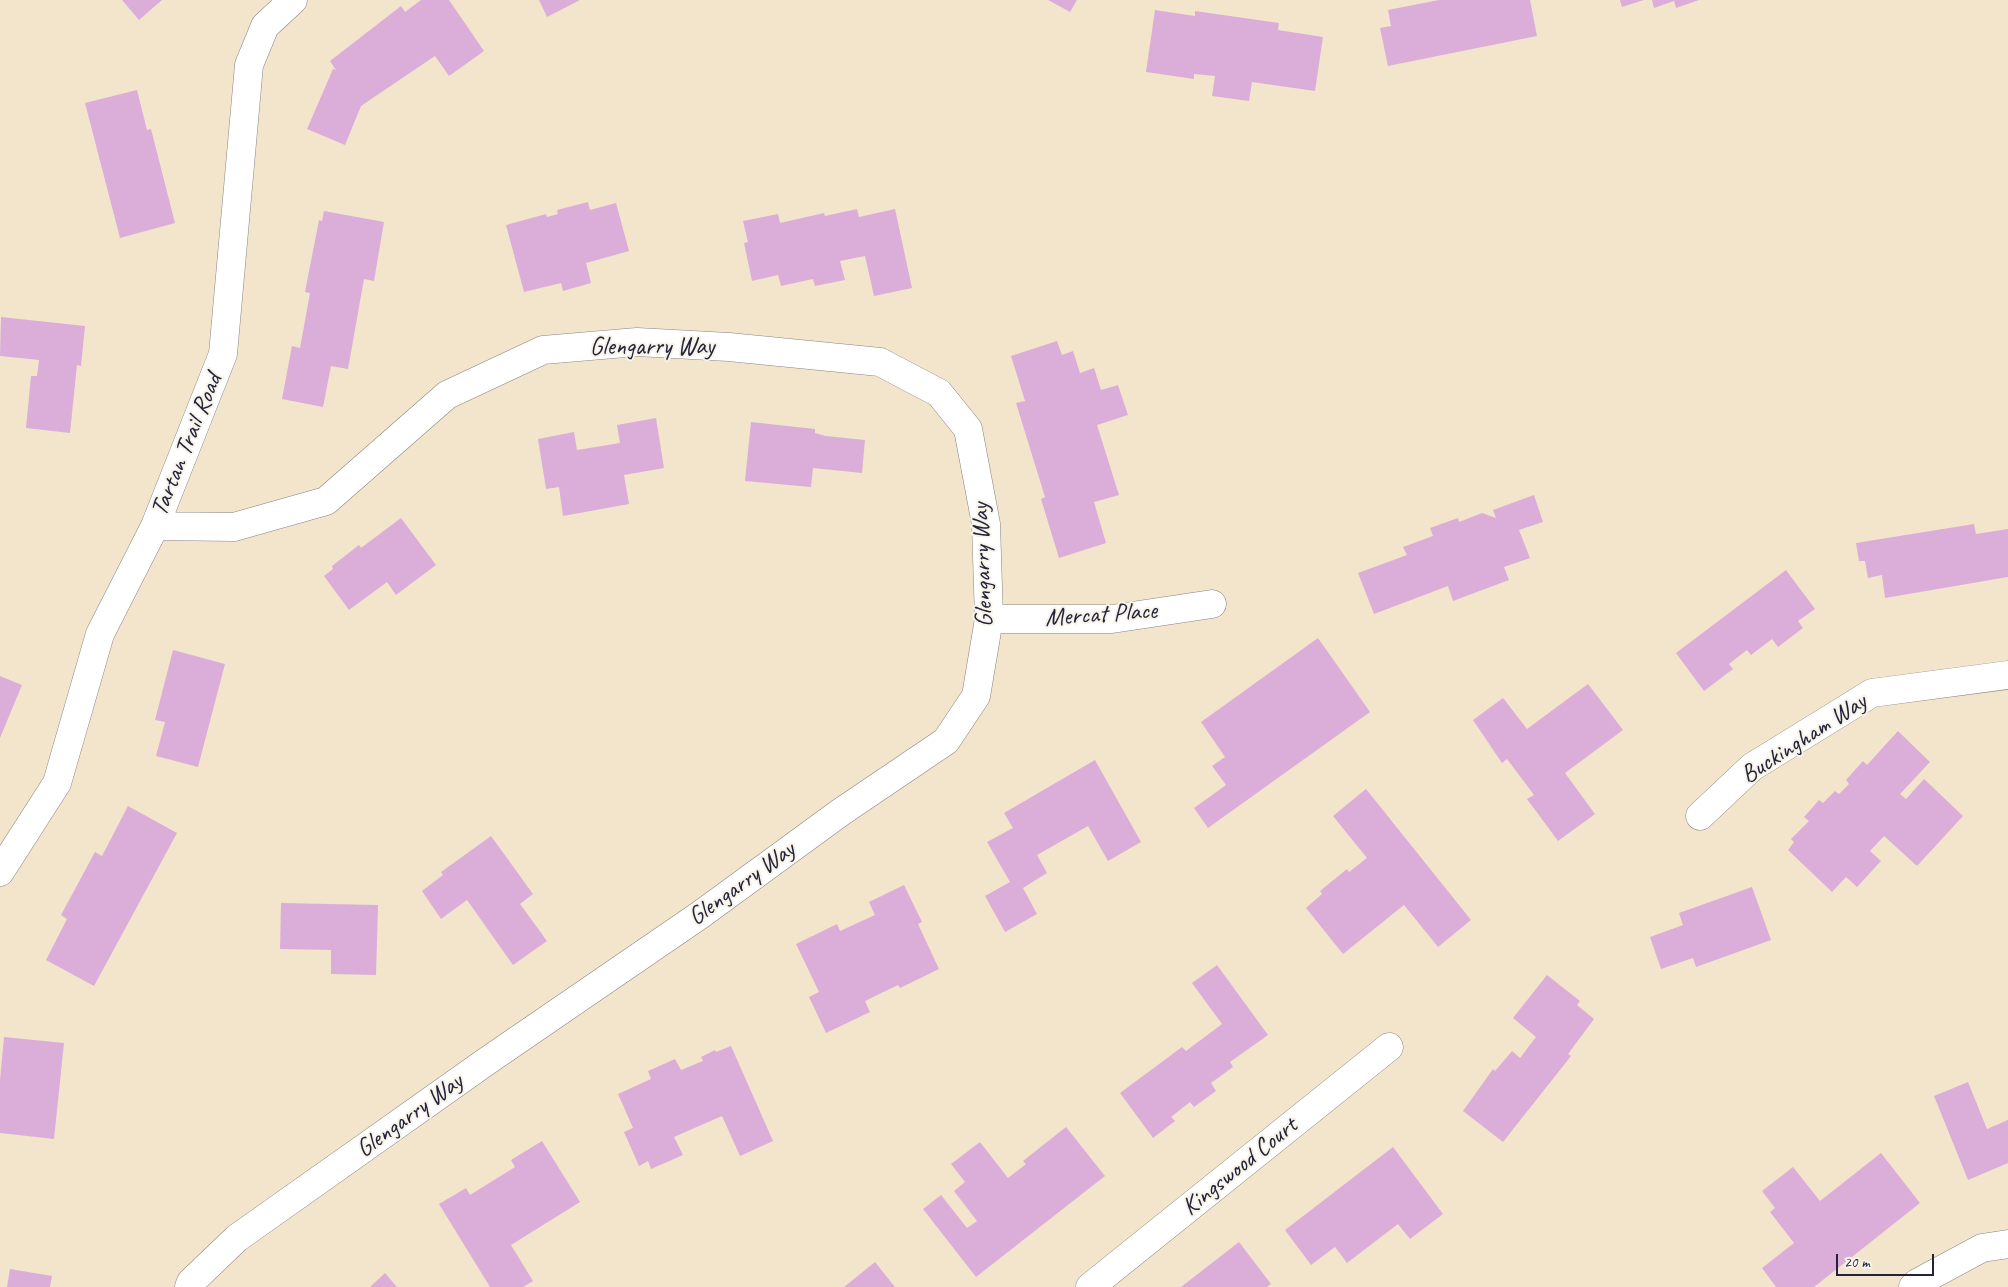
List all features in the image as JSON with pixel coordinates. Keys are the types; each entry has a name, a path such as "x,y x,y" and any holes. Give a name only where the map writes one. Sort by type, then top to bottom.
{"street":[{"name":"Tartan Trail Road","path":"0,872 57,783 100,634 155,526 223,354 248,65 265,26 293,0"},
{"name":"Glengarry Way","path":"155,526 234,527 326,500 447,395 542,350 637,342 729,347 880,362 939,393 968,429 986,524 990,619 976,696 946,741 841,812 700,915 487,1061 237,1238 191,1282 189,1287"},
{"name":"Mercat Place","path":"990,619 1112,620 1212,604"},
{"name":"Buckingham Way","path":"1700,816 1752,767 1872,693 2008,675"},
{"name":"Kingswood Court","path":"1090,1287 1389,1046"},
{"path":"1913,1287 1917,1283 1982,1248 2008,1244"}],"building":[{"path":"122,0 162,0 139,20"},
{"path":"421,0 449,0 484,51 449,76 435,56 361,106 345,145 307,129 333,69 336,70 330,61 401,6 405,12"},
{"path":"539,0 580,0 547,17"},
{"path":"1048,0 1077,0 1070,12"},
{"path":"1439,0 1530,0 1537,36 1388,66 1380,28 1391,26 1388,10"},
{"path":"1620,0 1644,0 1622,7"},
{"path":"1652,0 1699,0 1676,8 1674,1 1654,8"},
{"path":"1155,10 1195,16 1195,11 1279,23 1278,30 1323,37 1315,91 1252,82 1249,101 1212,96 1215,76 1194,74 1194,79 1146,72"},
{"path":"137,90 147,130 151,129 175,223 120,238 85,103"},
{"path":"588,202 590,210 616,203 629,251 586,263 591,283 563,291 561,283 524,292 506,225 546,214 547,217 558,214 557,210"},
{"path":"857,209 859,217 895,209 912,288 874,296 865,256 840,261 845,280 815,286 813,279 781,286 778,275 752,281 744,243 748,242 743,221 778,214 780,223 824,213 825,216"},
{"path":"324,211 384,222 374,281 364,279 348,369 331,366 323,407 282,399 292,346 300,348 310,293 305,292 319,220 322,221"},
{"path":"1,317 85,326 81,366 77,365 70,433 26,428 31,376 37,376 39,360 0,356"},
{"path":"1057,341 1062,355 1073,351 1080,373 1094,368 1101,390 1118,385 1128,415 1097,425 1119,495 1094,502 1106,543 1059,558 1041,499 1045,497 1016,403 1025,401 1011,356"},
{"path":"656,418 664,468 624,475 629,504 563,516 559,487 546,489 538,439 574,432 577,450 620,443 617,425"},
{"path":"751,422 815,429 815,433 826,436 865,440 862,473 813,468 811,487 745,481"},
{"path":"1534,495 1543,522 1519,530 1530,558 1504,567 1509,580 1453,601 1448,586 1374,614 1358,573 1407,555 1403,547 1433,536 1430,528 1458,518 1459,522 1482,513 1496,518 1493,510"},
{"path":"401,518 436,565 396,595 387,582 349,610 324,576 333,569 332,566 359,545 361,548"},
{"path":"1974,524 1976,534 2008,529 2008,577 1885,598 1882,575 1868,578 1865,561 1859,561 1856,543"},
{"path":"1786,570 1815,609 1798,621 1803,628 1778,647 1772,639 1751,655 1747,650 1729,664 1733,669 1704,691 1676,653"},
{"path":"1318,638 1370,712 1208,828 1194,808 1226,785 1212,766 1225,757 1201,722"},
{"path":"173,650 225,664 198,767 156,756 165,722 155,720"},
{"path":"0,676 22,685 0,738"},
{"path":"1588,684 1623,730 1565,773 1595,814 1558,841 1527,799 1534,795 1507,759 1502,763 1473,720 1503,698 1527,729"},
{"path":"1898,731 1930,762 1900,794 1906,799 1924,779 1963,816 1917,866 1884,836 1870,851 1881,861 1857,887 1846,877 1832,892 1788,850 1794,842 1791,839 1809,821 1804,817 1819,800 1823,803 1835,791 1839,794 1849,784 1846,780 1863,761 1867,765"},
{"path":"1095,760 1141,842 1108,861 1088,826 1037,855 1047,873 1023,888 1037,914 1005,932 985,896 1010,882 987,842 1013,828 1004,813"},
{"path":"1366,789 1471,920 1438,947 1404,905 1343,954 1306,908 1322,894 1320,891 1347,869 1349,872 1367,858 1333,816"},
{"path":"128,806 177,833 94,986 46,960 67,919 61,915 95,852 102,856"},
{"path":"491,836 533,894 520,904 547,941 513,965 467,900 441,919 422,891 443,875 441,872"},
{"path":"904,885 922,922 918,924 939,969 900,988 898,985 865,1001 870,1012 826,1033 809,997 819,992 796,944 837,924 840,931 875,915 869,902"},
{"path":"1752,887 1771,940 1696,967 1693,958 1661,969 1650,937 1683,925 1679,913"},
{"path":"281,903 378,905 376,975 331,974 331,950 280,949"},
{"path":"1217,965 1268,1035 1230,1062 1233,1067 1211,1083 1216,1091 1194,1107 1190,1102 1171,1117 1175,1121 1153,1138 1120,1093 1182,1047 1186,1051 1222,1024 1192,983"},
{"path":"1547,975 1580,1001 1577,1005 1594,1019 1568,1054 1571,1056 1503,1142 1463,1111 1493,1069 1495,1071 1512,1051 1520,1058 1536,1037 1513,1018"},
{"path":"4,1037 64,1043 54,1139 0,1133 0,1080"},
{"path":"731,1046 773,1141 740,1156 722,1116 674,1137 683,1155 651,1169 648,1161 639,1166 624,1132 633,1128 618,1094 651,1079 648,1071 675,1059 681,1070 703,1061 701,1057 715,1050 716,1052"},
{"path":"1968,1082 1987,1129 2008,1120 2008,1163 1968,1180 1934,1096"},
{"path":"1066,1127 1105,1176 976,1277 923,1209 941,1195 967,1228 977,1221 954,1191 965,1182 951,1164 980,1142 1008,1178 1026,1164 1023,1161"},
{"path":"542,1141 580,1202 511,1245 533,1281 523,1287 490,1287 439,1204 466,1188 470,1195 515,1167 511,1160"},
{"path":"1393,1147 1443,1214 1410,1239 1398,1224 1347,1263 1335,1247 1311,1265 1285,1230"},
{"path":"1881,1153 1920,1203 1814,1287 1776,1287 1762,1268 1794,1243 1770,1212 1775,1208 1762,1191 1793,1167 1820,1201"},
{"path":"1239,1242 1271,1284 1267,1287 1181,1287"},
{"path":"875,1262 895,1287 844,1287"},
{"path":"10,1269 52,1276 50,1287 7,1287"},
{"path":"385,1273 397,1287 370,1287"}]}
